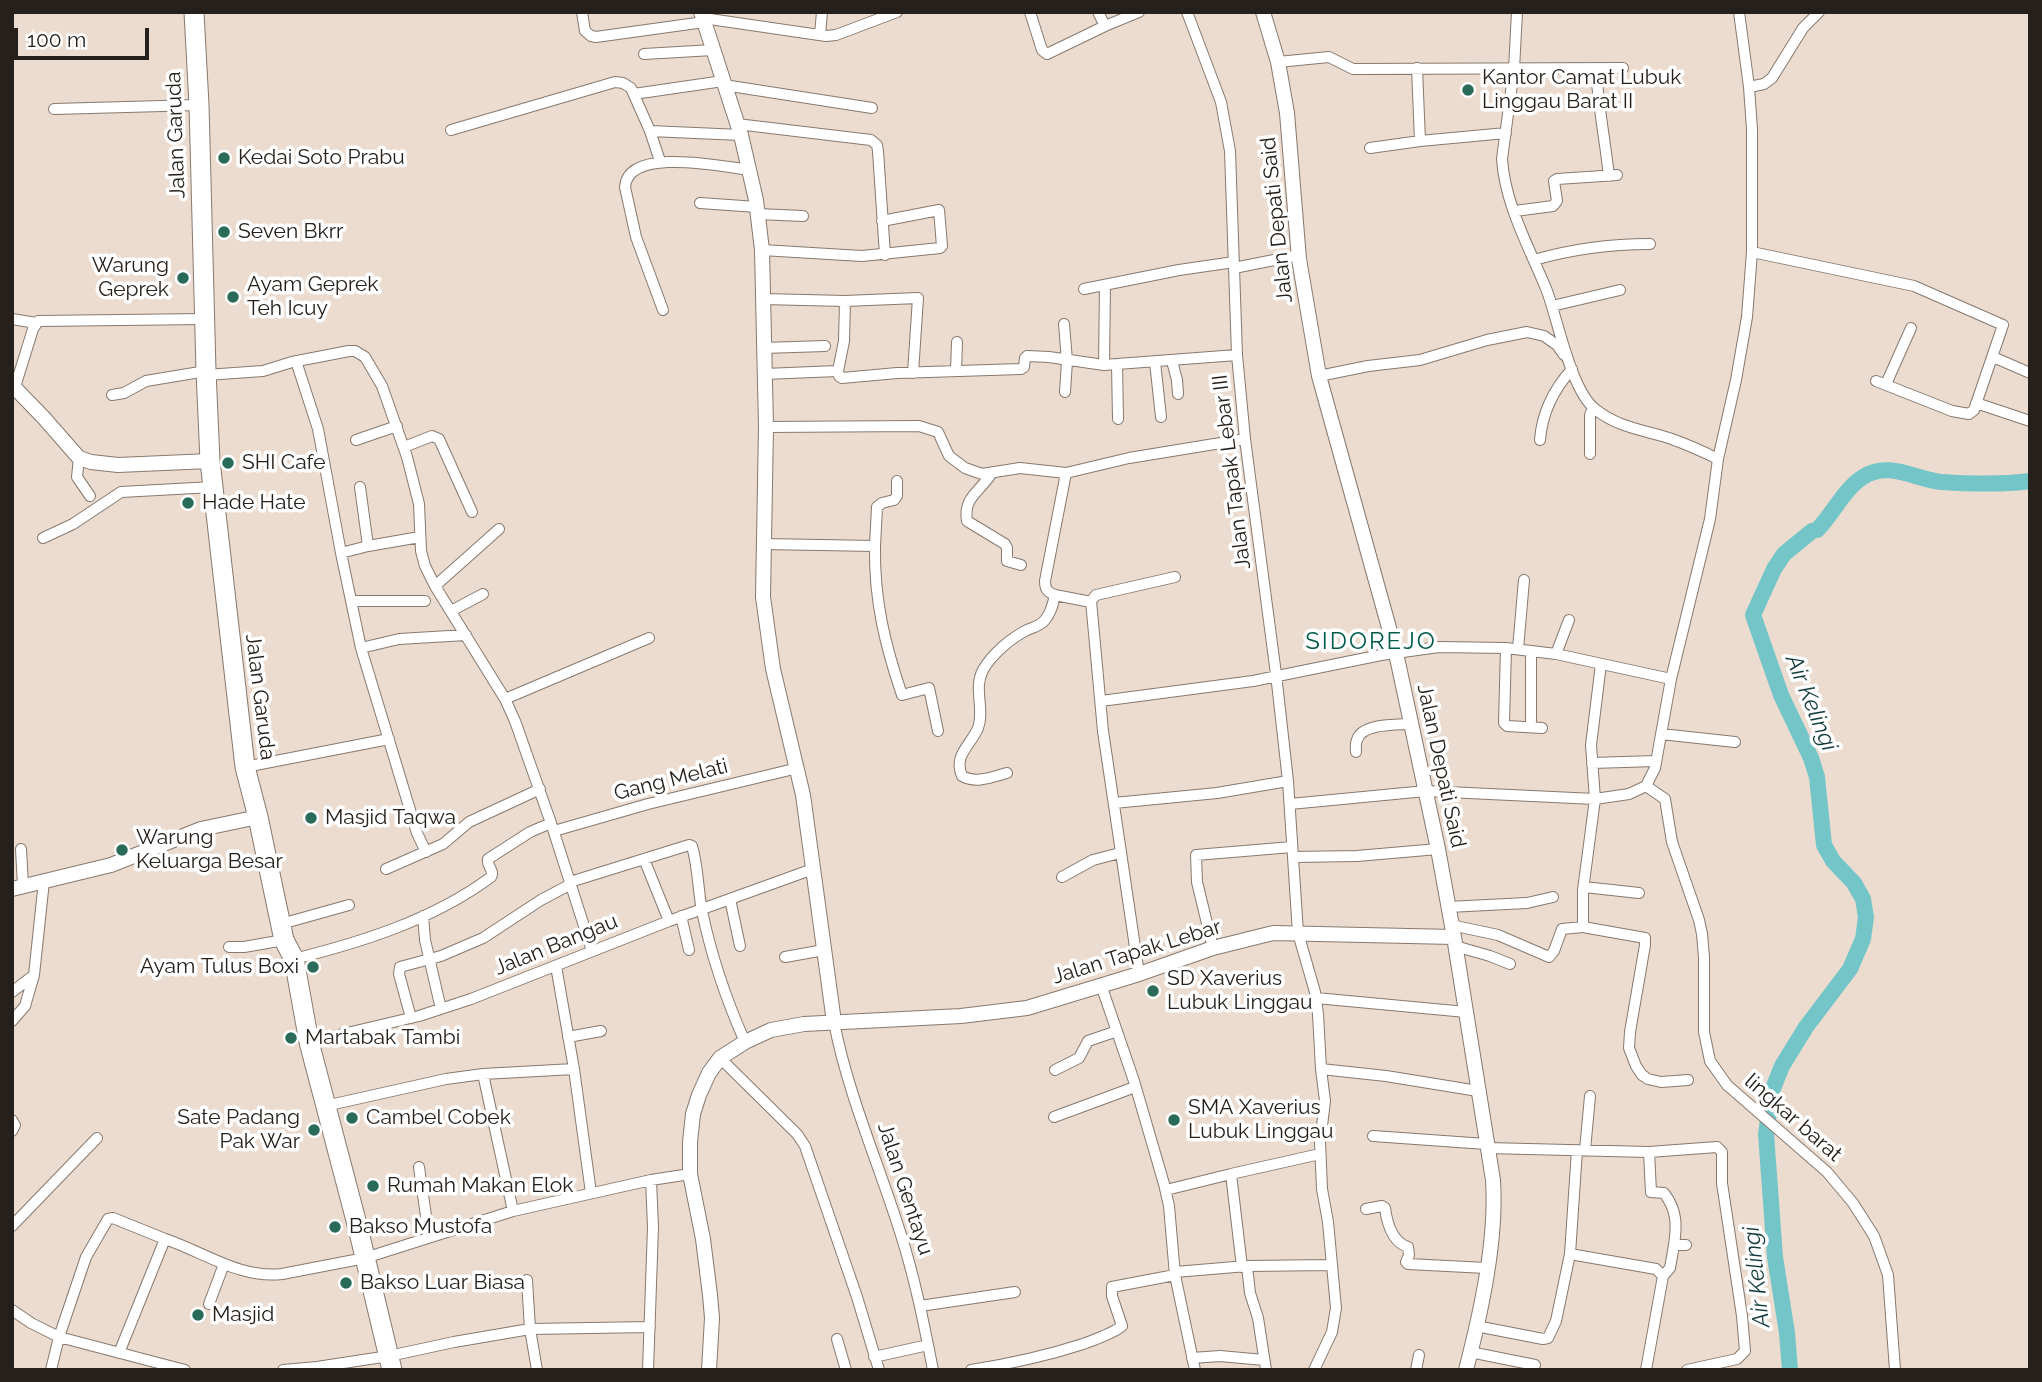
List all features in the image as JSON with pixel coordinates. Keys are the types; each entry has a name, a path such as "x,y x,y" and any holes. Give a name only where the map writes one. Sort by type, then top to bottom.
{"highway":[{"name":"Jalan Garuda","path":"194,12 210,461 245,767 282,932 294,959 309,1042 391,1363"}],"street":[{"path":"582,12 584,31 596,37 703,18 835,36 897,12"},
{"path":"820,35 822,12"},
{"path":"1030,12 1042,50 1047,54 1134,13"},
{"path":"1098,12 1105,26"},
{"name":"Jalan Tapak Lebar III","path":"1187,12 1221,102 1230,151 1237,355 1245,439 1288,780 1298,933 1316,998 1325,1101 1320,1154 1322,1189 1328,1222 1336,1308 1329,1340 1314,1370"},
{"name":"Jalan Depati Said","path":"1263,12 1278,62 1289,127 1299,255 1319,376 1396,653 1426,791 1454,936 1493,1180 1494,1205 1486,1268 1466,1370"},
{"path":"1517,12 1503,173 1580,391 1593,408 1610,418 1636,430 1666,437 1718,459"},
{"path":"1290,804 1426,791 1595,799 1639,792 1646,786 1656,761 1671,679 1707,531 1718,459 1745,327 1752,252 1753,153 1749,87 1739,12"},
{"path":"1749,87 1764,84 1772,78 1803,28 1819,12"},
{"path":"703,18 739,129 757,211 762,250 765,427 763,597 774,669 798,768 834,1022"},
{"path":"644,54 713,50"},
{"path":"1278,62 1329,57 1353,69 1623,68"},
{"path":"1417,68 1420,141"},
{"path":"1515,211 1553,206 1556,201 1554,183 1558,178 1613,176 1598,108 1596,69"},
{"path":"451,130 615,82 631,88 660,161"},
{"path":"634,94 723,83 872,108"},
{"path":"54,109 199,105"},
{"path":"650,131 739,129 871,140 877,145 885,255"},
{"path":"1370,148 1506,134"},
{"path":"663,310 636,237 625,183 629,175 660,161 750,170"},
{"path":"700,203 803,216"},
{"path":"762,250 885,255 940,248 943,241 939,210 882,221"},
{"path":"1534,260 1567,251 1618,244 1650,244"},
{"path":"1752,252 1914,286 2003,325 1974,410 1969,414 1962,414 1881,383 1911,328"},
{"path":"1084,289 1179,270 1299,255"},
{"path":"1104,365 1105,285"},
{"path":"1552,306 1620,290"},
{"path":"763,299 845,301 918,298 912,373"},
{"path":"845,301 844,341 838,371 840,377 845,378 1021,369 1027,356 1104,365 1237,355"},
{"path":"12,319 36,323 204,319"},
{"path":"36,323 13,386 79,458 118,465 210,461"},
{"path":"1064,324 1066,392"},
{"path":"1319,376 1367,366 1420,360 1487,340 1527,332 1544,337 1557,345 1571,366"},
{"path":"956,371 957,342"},
{"path":"763,348 825,346"},
{"path":"113,395 124,393 146,381 206,373 263,371 296,361 349,351 361,354 371,364 404,447 419,504 420,537 425,566 505,699 515,722 553,827 592,951"},
{"path":"1993,357 2030,373"},
{"path":"296,361 318,429 361,648 417,833 426,852"},
{"path":"1172,361 1178,394"},
{"path":"1155,362 1161,417"},
{"path":"1117,364 1118,419"},
{"path":"1540,440 1545,414 1571,366"},
{"path":"764,374 838,371"},
{"path":"1976,403 2030,421"},
{"path":"1590,454 1593,408"},
{"path":"356,440 397,426"},
{"path":"765,427 919,426 938,432 946,452 958,463 982,474 1020,468 1066,473 1129,458 1245,439"},
{"path":"404,447 432,436 439,439 472,512"},
{"path":"79,458 77,477 90,496"},
{"path":"1066,473 1045,588 1055,595 1091,602"},
{"path":"991,474 968,501 967,521 1005,544 1007,561 1021,565"},
{"path":"897,481 897,496 894,500 877,507 875,546 879,615 902,695"},
{"path":"43,538 73,524 121,492 213,487"},
{"path":"360,487 368,546"},
{"path":"435,586 499,529"},
{"path":"341,553 420,537"},
{"path":"764,544 875,546"},
{"path":"1139,974 1103,731 1091,602 1096,595 1175,577"},
{"path":"1518,649 1524,580"},
{"path":"451,611 483,594"},
{"path":"1007,773 970,780 962,776 959,769 960,758 980,721 981,675 985,666 1013,640 1047,618 1055,595"},
{"path":"351,601 425,601"},
{"path":"1556,654 1569,620"},
{"path":"361,648 399,639 466,635"},
{"path":"505,699 649,638"},
{"path":"1101,701 1252,681 1396,653 1439,648 1506,648 1556,654 1671,679"},
{"path":"1506,648 1504,723 1507,726 1542,728"},
{"path":"1531,651 1531,722"},
{"path":"1583,927 1584,887 1595,799 1591,745 1601,664"},
{"path":"889,700 929,688 938,731"},
{"path":"1356,752 1359,735 1370,728 1411,724"},
{"path":"1661,734 1735,742"},
{"path":"245,767 389,739"},
{"path":"1592,763 1656,761"},
{"name":"Gang Melati","path":"423,916 454,902 486,881 492,875 488,859 530,832 798,768"},
{"path":"1114,803 1217,793 1288,780"},
{"name":"lingkar barat","path":"1646,786 1665,799 1672,842 1699,920 1704,957 1704,1032 1710,1061 1727,1085 1827,1171 1853,1203 1874,1236 1888,1275 1895,1370"},
{"path":"386,869 449,840 469,822 540,789"},
{"path":"21,849 18,888 111,866 201,829 258,817"},
{"path":"411,1018 399,968 484,938 571,883 689,845 692,846 702,909 726,1000 746,1042"},
{"path":"1213,948 1197,882 1196,855 1293,852 1357,856 1438,849"},
{"path":"1062,877 1093,860 1120,853"},
{"path":"644,859 669,921"},
{"name":"Jalan Bangau","path":"309,1042 441,1009 681,916 813,869"},
{"path":"12,1021 25,1006 34,975 44,881"},
{"path":"1584,887 1639,893"},
{"path":"1448,907 1527,902 1553,897"},
{"path":"730,899 740,946"},
{"path":"229,947 244,947 349,905"},
{"path":"294,959 358,942 423,916 425,940 441,1009"},
{"path":"681,916 689,950"},
{"path":"1454,936 1498,935 1549,957 1562,929 1583,927 1645,938 1629,1048 1636,1066 1648,1079 1661,1082 1688,1080"},
{"name":"Jalan Tapak Lebar","path":"720,1058 746,1042 784,1027 961,1016 1027,1008 1213,948 1273,933 1454,936"},
{"path":"1454,936 1510,964"},
{"path":"785,957 824,950"},
{"path":"556,966 591,1193"},
{"path":"12,992 34,975"},
{"path":"1101,985 1166,1190 1175,1274 1195,1370"},
{"path":"1316,998 1466,1012"},
{"name":"Jalan Gentayu","path":"834,1022 848,1082 902,1236 933,1370"},
{"path":"568,1037 601,1031"},
{"path":"1055,1070 1079,1058 1088,1041 1116,1031"},
{"path":"709,1370 712,1318 710,1295 688,1157 693,1114 699,1094 720,1058 802,1140 857,1297 878,1370"},
{"path":"325,1106 446,1079 483,1074 574,1069"},
{"path":"1321,1069 1478,1091"},
{"path":"483,1074 513,1211"},
{"path":"1054,1117 1135,1087"},
{"path":"1476,1326 1548,1338 1556,1321 1570,1254 1581,1150 1590,1096"},
{"path":"12,1121 15,1125 12,1130"},
{"path":"1373,1136 1487,1146 1581,1150 1649,1152 1717,1147 1722,1152 1722,1183 1745,1351 1737,1359 1689,1370"},
{"path":"12,1226 97,1138"},
{"path":"1646,1370 1663,1276 1670,1268 1680,1245 1674,1211 1664,1193 1651,1192 1649,1152"},
{"path":"1166,1190 1320,1154"},
{"path":"419,1167 429,1237"},
{"path":"51,1370 59,1337 86,1257 108,1219 113,1218 246,1272 269,1276 365,1258 513,1211 651,1180 690,1174"},
{"path":"1192,1358 1220,1356 1265,1365 1258,1318 1245,1266 1231,1174"},
{"path":"648,1370 653,1227 651,1180"},
{"path":"1366,1209 1382,1206 1385,1208 1387,1223 1400,1244 1408,1247 1408,1264 1486,1268"},
{"path":"119,1353 165,1239"},
{"path":"1570,1254 1656,1269 1663,1276"},
{"path":"209,1304 224,1264"},
{"path":"971,1370 1048,1355 1118,1329 1122,1326 1112,1296 1112,1287 1175,1274 1245,1266 1332,1265"},
{"path":"527,1280 530,1329 537,1370"},
{"path":"920,1306 1015,1292"},
{"path":"12,1310 39,1328 59,1337 185,1370"},
{"path":"283,1370 391,1363 454,1342 530,1329 650,1327"},
{"path":"837,1339 846,1370"},
{"path":"874,1357 928,1345"},
{"path":"1470,1352 1535,1365"},
{"path":"1416,1370 1419,1355"}],"waterway":[{"name":"Air Kelingi","path":"1790,1370 1775,1257 1766,1134 1772,1091 1782,1066 1806,1027 1850,969 1863,939 1866,917 1863,899 1854,883 1833,861 1824,845 1817,777 1811,758 1781,695 1753,615 1774,569 1784,554 1812,531 1817,530 1850,488 1873,472 1902,472 1932,481 1953,483 1997,484 2030,481"}],"place":[{"name":"Kantor Camat Lubuk Linggau Barat II","path":"1468,90"},
{"name":"Kedai Soto Prabu","path":"224,158"},
{"name":"Seven Bkrr","path":"224,232"},
{"name":"Warung Geprek","path":"183,278"},
{"name":"Ayam Geprek Teh Icuy","path":"233,297"},
{"name":"SHI Cafe","path":"228,463"},
{"name":"Hade Hate","path":"188,503"},
{"name":"Masjid Taqwa","path":"311,818"},
{"name":"Warung Keluarga Besar","path":"122,850"},
{"name":"Ayam Tulus Boxi","path":"313,967"},
{"name":"SD Xaverius Lubuk Linggau","path":"1153,991"},
{"name":"Martabak Tambi","path":"291,1038"},
{"name":"Cambel Cobek","path":"352,1118"},
{"name":"SMA Xaverius Lubuk Linggau","path":"1174,1120"},
{"name":"Sate Padang Pak War","path":"314,1130"},
{"name":"Rumah Makan Elok","path":"373,1186"},
{"name":"Bakso Mustofa","path":"335,1227"},
{"name":"Bakso Luar Biasa","path":"346,1283"},
{"name":"Masjid","path":"198,1315"}],"district":[{"name":"SIDOREJO","path":"1371,642"}]}
